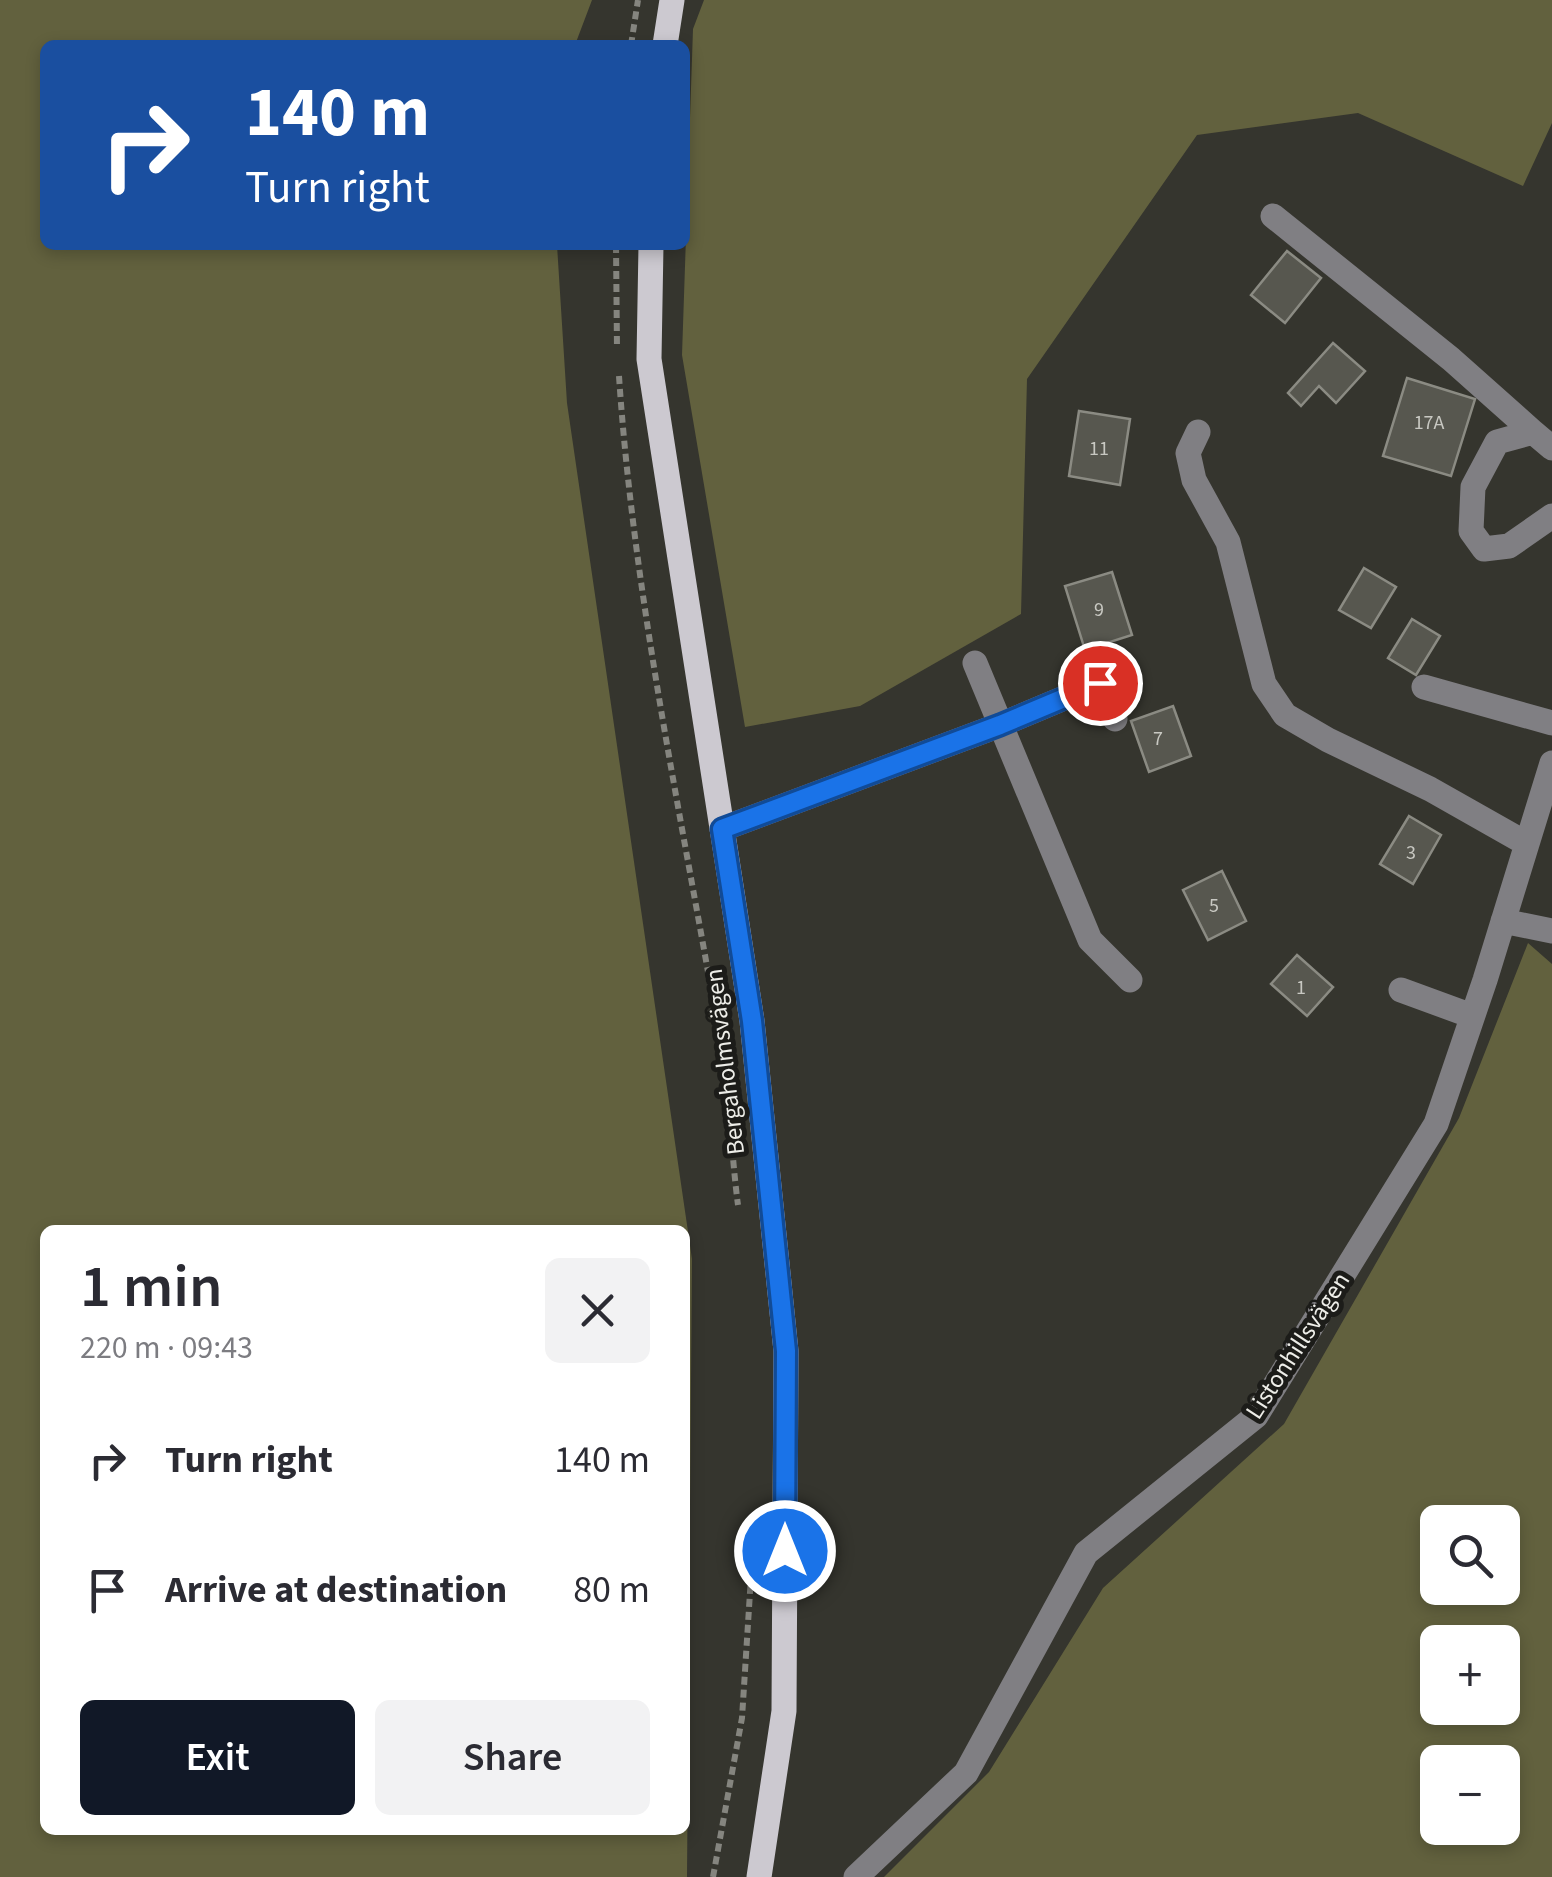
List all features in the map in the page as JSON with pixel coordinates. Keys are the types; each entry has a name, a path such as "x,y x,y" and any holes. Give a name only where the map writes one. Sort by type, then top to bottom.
{"main road":[{"path":"666,40 672,0"},
{"name":"Bergaholmsvägen","path":"652,250 648,359 752,1021 786,1351 784,1710 760,1877"}],"street":[{"path":"1273,216 1452,359 1542,440"},
{"path":"1198,432 1188,454 1194,480 1228,542 1264,684 1285,715 1430,788 1526,844"},
{"path":"1542,440 1498,442 1473,488 1471,531 1484,548 1508,546 1552,516"},
{"path":"975,663 1090,940 1130,980"},
{"path":"722,829 1000,725 1100,683 1115,719"},
{"path":"1424,687 1552,723"},
{"name":"Listonhillsvägen","path":"856,1877 966,1774 1086,1554 1256,1416 1436,1124 1552,763"},
{"path":"1503,921 1552,931"},
{"path":"1401,990 1472,1016"}],"path":[{"path":"633,40 638,0"},
{"path":"616,250 617,354"},
{"path":"618,372 626,482 667,744 721,1047 740,1222"},
{"path":"713,1877 742,1718 752,1558"}],"shaded area":[{"path":"0,0 592,0 577,40 40,40 40,250 557,250 567,403 687,1225 40,1225 40,1835 687,1835 687,1877 0,1877"},
{"path":"704,0 1552,0 1552,123 1523,186 1358,113 1197,135 1027,379 1021,614 860,706 745,727 682,355 686,250 690,250 693,29"},
{"path":"1528,943 1552,964 1552,1877 884,1877 989,1772 1103,1588 1284,1424 1459,1118"},
{"path":"690,1245 692,1259 690,1506"}],"building":[{"path":"1287,251 1321,278 1285,323 1251,295"},
{"path":"1333,343 1365,371 1336,403 1319,386 1301,406 1288,393"},
{"path":"1407,378 1475,399 1451,476 1383,456"},
{"path":"1079,411 1130,419 1120,485 1069,476"},
{"path":"1364,568 1396,587 1371,628 1339,610"},
{"path":"1112,572 1132,635 1085,650 1065,586"},
{"path":"1412,619 1440,636 1416,675 1388,658"},
{"path":"1173,706 1191,756 1149,772 1131,721"},
{"path":"1409,816 1441,835 1413,884 1380,864"},
{"path":"1222,871 1246,921 1208,940 1183,890"},
{"path":"1297,955 1333,987 1307,1016 1271,984"}],"route":[{"path":"785,1551 786,1351 752,1021 722,829 1000,725 1100,683"}]}
